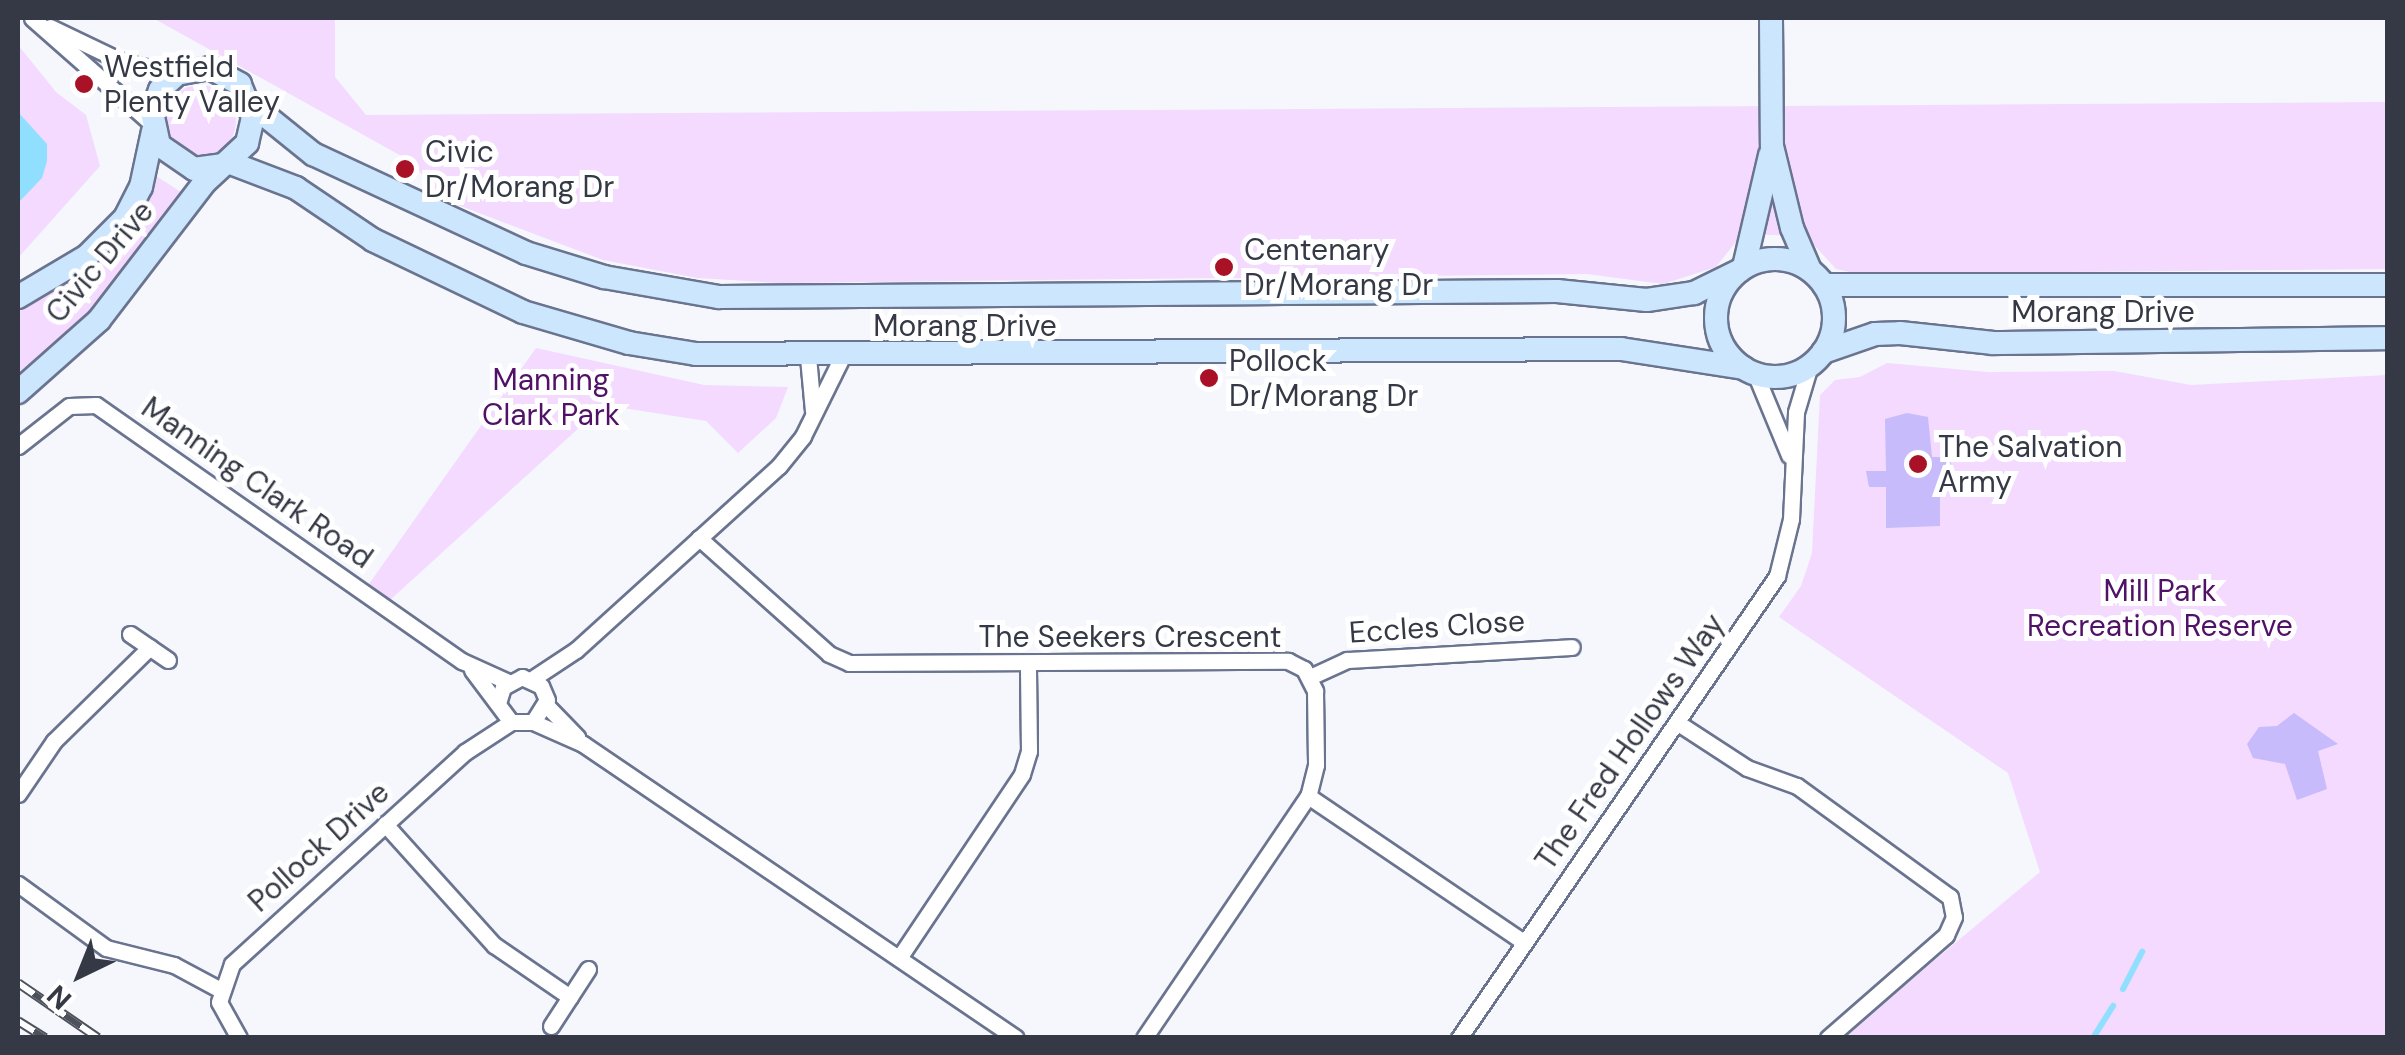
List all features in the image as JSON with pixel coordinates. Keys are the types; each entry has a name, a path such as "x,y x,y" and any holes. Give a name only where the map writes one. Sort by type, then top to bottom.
{"main road":[{"path":"1771,18 1772,146 1792,228 1817,278 1834,319 1817,359 1774,377 1749,371 1720,340 1716,321 1726,284 1742,269 1778,259 1817,278"},
{"path":"221,71 240,84 251,104 252,130 225,164 180,164 152,127 154,100 177,74 221,71"},
{"name":"Morang Drive","path":"251,104 339,168 526,253 604,277 719,296 1557,291 1646,300 1694,294 1742,269"},
{"name":"Civic Drive","path":"18,296 87,256 125,218 142,187 152,127"},
{"path":"1742,269 1772,146"},
{"name":"Civic Drive","path":"18,392 99,320 225,164"},
{"name":"Morang Drive","path":"225,164 296,188 372,240 462,286 558,324 696,354 808,357 1621,348 1749,371"},
{"name":"Morang Drive","path":"1817,278 2388,285"},
{"name":"Morang Drive","path":"1817,359 1874,334 1900,333 1992,342 2388,338"}],"street":[{"path":"32,18 124,62 177,74"},
{"path":"32,18 152,127"},
{"path":"534,722 541,691 576,650 792,452 842,356"},
{"path":"808,357 813,415"},
{"name":"The Fred Hollows Way","path":"1459,1038 1776,576 1791,519 1790,458 1817,359"},
{"name":"The Fred Hollows Way","path":"1749,371 1790,458"},
{"name":"Manning Clark Road","path":"18,446 68,406 96,405 462,661 508,682"},
{"name":"The Seekers Crescent","path":"699,538 838,660 1028,664 1288,661 1310,677 1316,764 1308,796 1144,1038"},
{"path":"130,634 168,660"},
{"name":"Eccles Close","path":"1310,677 1348,660 1572,647"},
{"path":"18,794 54,741 150,648"},
{"name":"Manning Clark Road","path":"462,661 503,710"},
{"path":"899,958 1028,762 1028,664"},
{"path":"583,744 541,691 508,682 503,710 583,744 1016,1038"},
{"name":"Pollock Drive","path":"219,989 238,958 465,752 503,710"},
{"path":"1678,723 1747,768 1797,786 1950,897 1954,917 1946,936 1828,1038"},
{"path":"1308,796 1522,941"},
{"path":"385,824 494,945 570,996"},
{"path":"18,884 106,948 174,965 219,989 221,1014 239,1038"},
{"path":"551,1026 588,969"}],"green space":[{"path":"153,18 335,18 335,77 366,115 2387,102 2387,269 1859,274 1836,269 1806,236 1742,234 1716,267 1663,284 1587,274 779,283 697,278 603,260 437,197 414,163"},
{"path":"18,45 56,92 86,115 100,166 18,258"},
{"path":"200,85 225,96 236,121 225,146 200,157 175,146 164,121 175,96"},
{"path":"156,176 181,192 162,221 96,306 18,373 18,308 109,250"},
{"name":"Manning Clark Park","path":"536,348 704,385 788,387 776,418 738,453 706,421 604,405 389,601 369,584"},
{"name":"Mill Park Recreation Reserve","path":"1887,363 1988,372 2114,371 2191,385 2387,375 2387,1037 1843,1037 2040,872 2008,773 1779,617 1801,586 1812,553 1820,395 1835,380 1860,377"}],"water":[{"path":"18,112 47,144 47,161 42,178 18,203"}],"building":[{"name":"The Salvation Army","path":"1907,413 1928,417 1932,457 1950,457 1952,476 1940,478 1940,526 1886,528 1886,487 1869,487 1866,471 1886,471 1885,419"},
{"path":"2294,713 2338,744 2318,751 2327,789 2297,800 2285,764 2253,758 2247,744 2259,727 2277,726"}],"waterway":[{"path":"2123,989 2142,952"},
{"path":"2093,1038 2113,1006"}],"railway":[{"path":"18,983 98,1038"},
{"path":"18,1021 45,1038"}],"place":[{"name":"Westfield Plenty Valley","path":"84,84"},
{"name":"Civic Dr/Morang Dr","path":"405,169"},
{"name":"Centenary Dr/Morang Dr","path":"1224,267"},
{"name":"Pollock Dr/Morang Dr","path":"1209,378"},
{"name":"The Salvation Army","path":"1918,464"}]}
